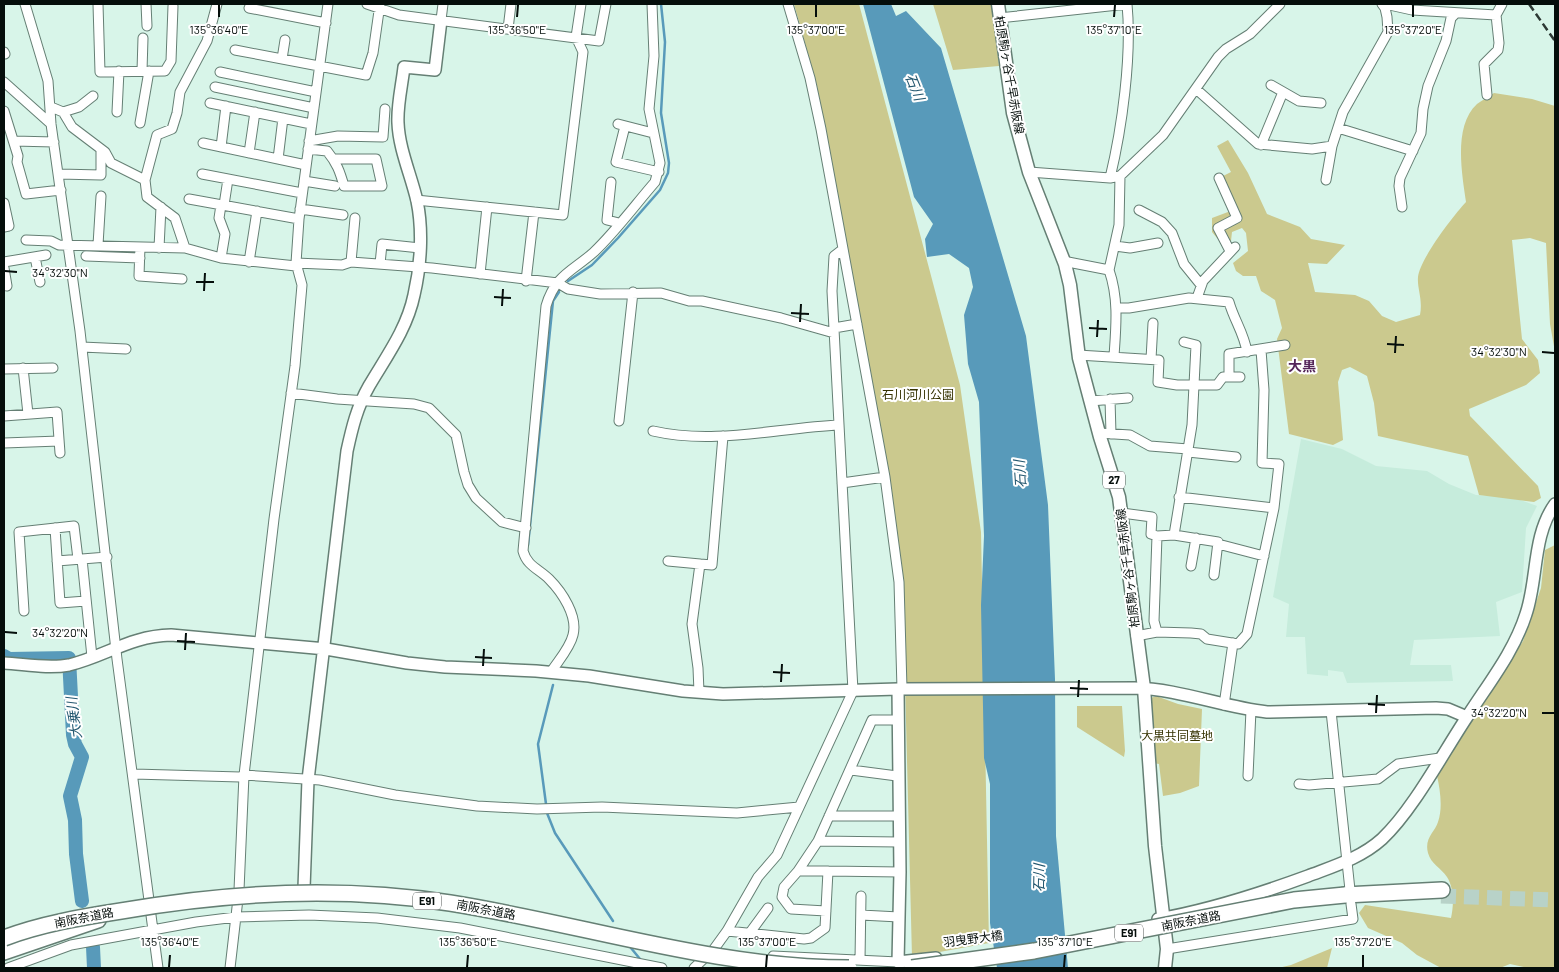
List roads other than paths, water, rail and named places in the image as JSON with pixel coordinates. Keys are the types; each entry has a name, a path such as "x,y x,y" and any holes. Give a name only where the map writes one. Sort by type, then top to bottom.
{"highway":[{"name":"南阪奈道路","path":"4,938 80,918 196,898 258,893 362,894 450,903 706,954 775,964 855,964"},
{"name":"南阪奈道路","path":"913,964 1034,951 1294,900 1441,893"},
{"name":"南阪奈道路","path":"962,968 1348,898"},
{"name":"南阪奈道路","path":"4,946 98,920 198,903 247,899 361,899 517,921 705,959 774,968"},
{"path":"4,952 98,920"}],"main road":[{"name":"柏原駒ヶ谷千早赤阪線","path":"998,4 1013,113 1029,172 1065,264 1070,285 1078,355 1090,401 1105,434 1122,514 1136,636 1139,688 1155,846 1158,919 1166,949 1166,968"}],"street":[{"path":"25,4 48,81 51,124 82,347 117,647 158,968"},
{"path":"98,4 100,72 165,71 171,61 173,6"},
{"path":"146,4 146,26"},
{"path":"185,248 174,218 161,206 147,198 145,180 157,135 172,129 177,113 180,92 207,41 217,4"},
{"path":"230,968 239,890 244,775 291,393 302,285 296,264 300,209 328,4"},
{"path":"367,4 379,6 399,15 599,41 606,4"},
{"path":"304,888 308,780 322,649 347,451 353,423 362,401 394,346 406,319 414,296 418,267 420,215 401,144 398,124 404,66 435,70 443,4"},
{"path":"508,29 511,4"},
{"path":"416,200 563,215 583,52 576,37 581,4"},
{"path":"551,672 573,635 574,624 570,610 560,592 525,558 523,551 546,306 565,273 594,252 655,182 659,172 660,163 649,109 654,56 652,4"},
{"path":"788,4 814,95 885,477 899,582 903,689 896,720 900,872 898,965"},
{"path":"999,18 1127,4 1129,41 1119,135 1110,178"},
{"path":"1029,172 1110,178 1120,176 1163,135 1218,57 1226,49 1250,34 1280,4"},
{"path":"1383,4 1412,10 1496,15"},
{"path":"1326,180 1332,146 1343,112 1388,32 1387,17 1383,4"},
{"path":"1487,95 1484,64 1498,50 1496,15 1502,4"},
{"path":"235,50 366,75 372,53 379,6"},
{"path":"249,8 326,23"},
{"path":"1402,207 1399,186 1421,133 1423,109 1428,86 1446,41 1451,18 1455,14"},
{"path":"140,123 146,71 143,38"},
{"path":"282,60 285,40"},
{"path":"117,112 119,72"},
{"path":"220,72 316,92"},
{"path":"260,96 263,81"},
{"path":"4,82 51,124"},
{"path":"1271,85 1299,101 1321,103"},
{"path":"215,86 314,108"},
{"path":"1196,89 1261,145 1312,149 1332,146"},
{"path":"1261,145 1283,92"},
{"path":"63,112 79,107 93,96"},
{"path":"210,103 312,124"},
{"path":"221,147 226,106"},
{"path":"51,107 63,112 72,127 105,152 111,163 145,180"},
{"path":"309,145 338,136 383,137 385,109"},
{"path":"4,111 18,156 17,162 26,194 61,190"},
{"path":"249,153 255,112"},
{"path":"278,159 283,118"},
{"path":"653,133 622,125 616,162 659,172"},
{"path":"1338,128 1413,151"},
{"path":"14,141 54,142"},
{"path":"202,143 306,165"},
{"path":"309,145 327,151 333,159 338,164 344,186 382,186 376,158 333,159"},
{"path":"58,174 101,176 101,149"},
{"path":"202,174 302,193"},
{"path":"1114,356 1117,308 1116,288 1110,270 1119,224 1120,176"},
{"path":"1197,298 1201,285 1233,249 1218,228 1237,218 1219,178"},
{"path":"221,258 225,234 219,218 228,179"},
{"path":"304,181 335,186"},
{"path":"611,182 607,220 619,223"},
{"path":"98,245 101,196"},
{"path":"189,199 299,219"},
{"path":"4,203 9,226 4,227"},
{"path":"159,248 161,206"},
{"path":"480,274 487,207"},
{"path":"300,209 343,214"},
{"path":"1139,210 1162,222 1172,233 1184,264 1201,285"},
{"path":"249,262 257,211"},
{"path":"526,281 534,212"},
{"path":"351,262 355,218"},
{"path":"26,240 68,245 185,248 221,258 249,262 342,266 351,262 418,267 526,281 558,283 568,289 600,294 661,293 689,301 702,301 834,330 857,324"},
{"path":"1115,246 1130,248 1158,243"},
{"path":"380,264 382,244 420,248"},
{"path":"140,247 139,276 182,279"},
{"path":"694,968 714,949 727,931 758,877 777,855 853,691 834,330 834,256 843,249"},
{"path":"4,262 46,255"},
{"path":"86,256 140,258"},
{"path":"35,257 40,282"},
{"path":"1065,264 1068,262 1110,270"},
{"path":"4,268 7,286"},
{"path":"619,421 633,292"},
{"path":"1117,308 1129,308 1189,298 1229,302 1235,322 1244,333 1247,352"},
{"path":"1151,359 1153,323"},
{"path":"1174,535 1188,451 1195,385 1196,345 1184,342"},
{"path":"1229,377 1229,354 1285,345"},
{"path":"82,347 126,349"},
{"path":"1136,636 1157,632 1201,634 1207,640 1238,644 1247,634 1274,508 1279,464 1262,462 1264,390 1261,350"},
{"path":"1078,355 1159,360 1158,382 1177,385 1217,385 1219,379 1240,377"},
{"path":"23,368 28,414"},
{"path":"4,369 53,368"},
{"path":"291,393 362,401 414,404 429,408 456,435 468,485 476,498 502,522 526,528"},
{"path":"1090,401 1128,398"},
{"path":"1110,399 1105,434 1130,435 1150,446 1236,458"},
{"path":"4,416 57,412 60,453"},
{"path":"653,431 676,436 723,436 839,425"},
{"path":"668,562 712,565 723,436"},
{"path":"4,443 59,441"},
{"path":"842,483 885,477"},
{"path":"1179,497 1274,508"},
{"name":"羽曳野大橋","path":"898,965 982,953 1103,932 1231,902 1347,862 1368,850 1383,838 1407,809 1516,642 1528,611 1539,544 1547,519 1555,504"},
{"path":"1122,514 1152,517 1151,534 1158,536 1174,535 1218,542 1218,544 1264,556"},
{"path":"24,611 19,532 74,526 86,601 92,657"},
{"path":"55,528 60,603 86,601"},
{"path":"1157,632 1154,621 1158,536"},
{"path":"1192,566 1196,538"},
{"path":"1214,575 1218,544"},
{"path":"58,561 107,557"},
{"path":"698,692 698,660 692,624 700,564"},
{"path":"4,663 70,664 154,635 322,649 435,666 551,672 724,694 903,689 1139,688 1251,710 1290,713 1448,709 1467,717"},
{"path":"1224,705 1233,643"},
{"path":"1248,776 1251,710"},
{"path":"1166,949 1353,919 1348,898 1347,862 1331,711"},
{"path":"826,911 791,909 782,897 784,887 798,871 818,841 872,720 896,720"},
{"path":"1299,784 1339,783 1378,779 1398,764 1440,758"},
{"path":"851,770 897,776"},
{"path":"134,774 240,777 244,775 308,780 477,806 537,809 602,807 737,813 799,807"},
{"path":"829,816 898,816"},
{"path":"818,841 899,842"},
{"path":"798,871 900,872"},
{"path":"727,931 811,938 825,928 828,872"},
{"path":"4,931 61,915 239,890 344,888 437,896 756,956 855,964 898,965"},
{"path":"855,964 861,916 861,896"},
{"path":"749,934 768,908"},
{"path":"8,968 71,945 153,929 236,917 309,916 377,918 521,938 662,968"},
{"path":"861,916 899,917"},
{"path":"826,968 898,965"}],"water":[{"name":"石川","path":"863,4 891,4 896,16 906,11 941,48 1026,336 1048,505 1055,679 1056,836 1068,968 997,968 990,923 990,784 984,758 981,605 984,536 979,402 968,364 964,315 973,287 969,268 949,254 927,257 925,239 933,224 914,197"}],"waterway":[{"path":"568,281 592,265 618,238 660,190 668,173 669,163 661,113 665,42 661,4"},
{"path":"528,545 553,301 559,292"},
{"name":"大乗川","path":"4,656 9,659 69,658 73,735 75,744 82,757 70,796 75,820 76,854 82,901"},
{"path":"546,804 538,744 553,685"},
{"path":"547,813 555,833 613,921"},
{"name":"大乗川","path":"93,947 94,968"},
{"path":"631,948 640,959"}],"tunnel":[{"path":"1441,896 1555,900"}],"railway":[{"path":"1529,4 1555,41"}],"district":[{"name":"大黒","path":"1302,366"}],"park label":[{"name":"石川河川公園","path":"918,395"},
{"name":"大黒共同墓地","path":"1177,736"}]}
